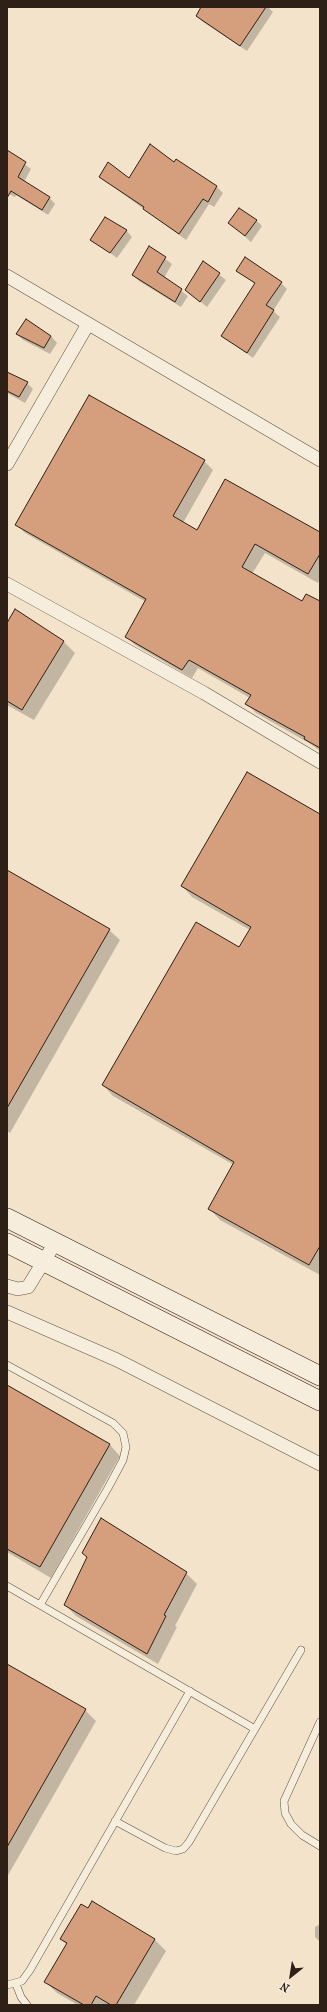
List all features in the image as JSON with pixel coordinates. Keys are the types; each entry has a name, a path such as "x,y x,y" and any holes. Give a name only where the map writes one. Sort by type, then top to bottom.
{"main road":[{"path":"7,1218 320,1376"},
{"path":"7,1243 320,1400"}],"street":[{"path":"7,276 320,460"},
{"path":"7,464 12,442 88,324"},
{"path":"7,584 204,693 320,762"},
{"path":"7,1286 18,1289 28,1287 45,1262 55,1242"},
{"path":"7,1312 117,1360 320,1464"}],"lane":[{"path":"7,1365 112,1423 123,1433 126,1446 123,1460 108,1488 40,1605"},
{"path":"7,1586 255,1729"},
{"path":"115,1821 165,1848 176,1851 183,1849 189,1842 301,1650"},
{"path":"7,1985 16,1984 22,1981 30,1970 190,1691"},
{"path":"320,1722 284,1801 285,1813 292,1824 302,1835 320,1846"},
{"path":"16,1984 21,1997 27,2005"}],"building":[{"path":"201,7 266,7 240,46 196,16"},
{"path":"150,144 174,162 176,159 217,186 208,202 203,199 179,234 143,209 144,207 99,177 108,162 129,178"},
{"path":"7,150 26,162 18,177 50,197 42,210 11,191 7,198"},
{"path":"239,208 257,220 245,236 228,223"},
{"path":"105,217 127,230 110,253 90,240"},
{"path":"149,246 166,257 157,272 182,289 175,302 132,275"},
{"path":"245,257 282,282 266,305 274,310 247,353 221,336 255,283 236,271"},
{"path":"203,261 220,273 200,302 185,290"},
{"path":"26,319 51,336 44,348 16,334"},
{"path":"7,372 28,382 19,397 7,391"},
{"path":"89,395 205,460 173,516 197,530 225,479 320,532 320,554 308,574 255,544 242,567 302,601 306,594 320,601 320,748 304,739 305,737 245,704 251,695 189,660 182,670 125,637 146,599 15,525"},
{"path":"15,609 64,641 22,710 7,701 7,623"},
{"path":"247,772 320,814 320,1246 309,1265 208,1209 234,1162 102,1085 196,922 239,947 251,927 181,886"},
{"path":"7,870 110,929 7,1108"},
{"path":"7,1385 110,1444 40,1567 7,1549"},
{"path":"101,1518 187,1572 164,1615 166,1616 147,1654 64,1605 87,1557 82,1553"},
{"path":"7,1664 86,1709 7,1847"},
{"path":"92,1901 155,1939 116,2005 111,2005 96,1996 91,2005 84,2005 44,1982 67,1943 60,1939 81,1904 88,1908"}]}
